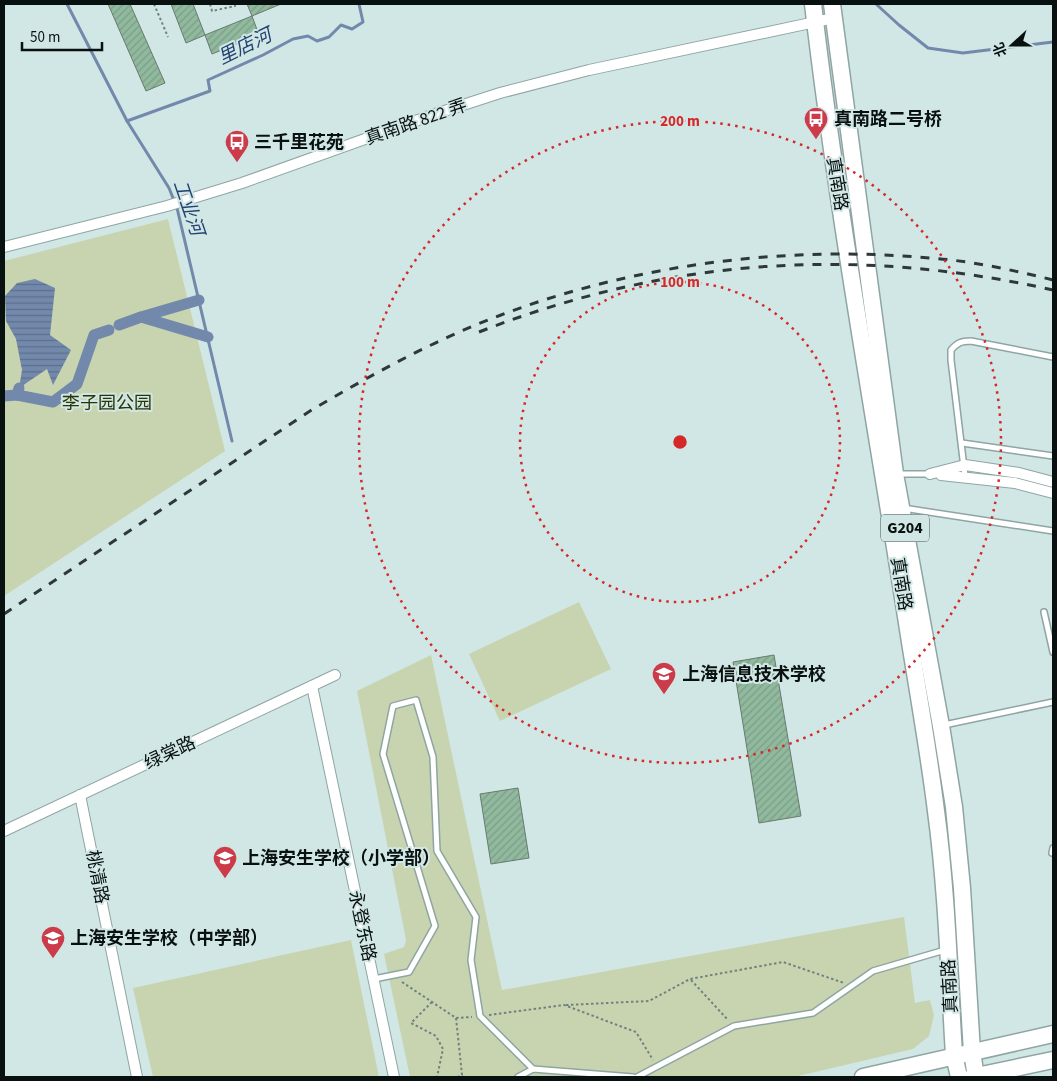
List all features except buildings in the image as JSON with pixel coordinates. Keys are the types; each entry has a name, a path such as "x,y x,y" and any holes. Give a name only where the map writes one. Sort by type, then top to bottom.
{"main road":[{"name":"真南路","path":"813,4 830,141 895,507 941,726 954,807 962,888 975,1077"},
{"name":"真南路","path":"833,11 889,474"},
{"name":"真南路","path":"895,507 937,812 954,1055 959,1077"},
{"path":"863,1077 1053,1034"},
{"path":"975,1077 1053,1060"}],"street":[{"name":"真南路 822 弄","path":"4,247 187,200 292,167 432,115 500,93 590,70 815,21 833,11"},
{"path":"930,474 965,465 1019,473 1053,482"},
{"path":"930,474 966,476 1015,483 1053,493"},
{"name":"绿棠路","path":"4,831 335,675"},
{"name":"永登东路","path":"312,686 394,1077"},
{"name":"桃清路","path":"80,795 138,1077"}],"lane":[{"path":"966,476 951,350 963,341 971,341 1053,357"},
{"path":"962,443 1053,456"},
{"path":"889,474 930,474"},
{"path":"895,507 1053,531"},
{"path":"1044,612 1053,652"},
{"path":"373,979 409,972 435,926 383,754 393,706 416,700 433,757 437,851 476,917 471,960 480,1016 533,1069"},
{"path":"941,726 1053,702"},
{"path":"518,1077 533,1069 635,1077 734,1026 813,1013 873,971 948,950"}],"path":[{"path":"154,4 168,37"},
{"path":"210,4 212,11 235,6 235,4"},
{"path":"392,975 456,1018 564,1005 649,1001 690,979 783,962 852,985"},
{"path":"690,979 734,1026"},
{"path":"432,1002 411,1023 436,1036 443,1049 437,1077"},
{"path":"564,1005 636,1032 656,1066"},
{"path":"456,1018 462,1075 458,1077"}],"green space":[{"name":"李子园公园","path":"168,219 225,451 4,596 4,261"},
{"path":"579,602 611,669 500,721 469,654"},
{"path":"431,655 502,990 904,917 915,1003 930,1000 934,1015 929,1036 913,1049 794,1077 410,1077 384,954 404,947 406,940 357,691"},
{"path":"351,940 379,1077 153,1077 133,988"}],"water":[{"path":"35,279 55,288 50,335 71,350 53,385 47,369 19,388 22,370 16,339 6,321 5,296 17,283"}],"waterway":[{"name":"工业河","path":"67,4 127,121 169,188 177,208 232,441"},
{"name":"里店河","path":"127,121 210,91 208,80 293,39 308,36 317,41 329,37 341,25 352,29 363,22 359,4"},
{"name":"里店河","path":"876,4 928,48 963,53 1053,42"},
{"path":"119,325 199,300"},
{"path":"141,317 208,337"},
{"path":"19,388 17,395 53,402 77,384 94,335 109,330"},
{"path":"4,396 17,395"}],"railway":[{"path":"4,614 310,411 380,371 451,335 552,297 658,271 712,262 822,254 946,259 992,266 1053,280"},
{"path":"479,332 550,307 621,288 692,275 763,267 835,264 907,268 980,276 1053,290"}],"place":[{"name":"真南路二号桥","path":"816,140"},
{"name":"三千里花苑","path":"237,163"},
{"name":"上海信息技术学校","path":"664,695"},
{"name":"上海安生学校（小学部）","path":"225,879"},
{"name":"上海安生学校（中学部）","path":"53,959"}]}
